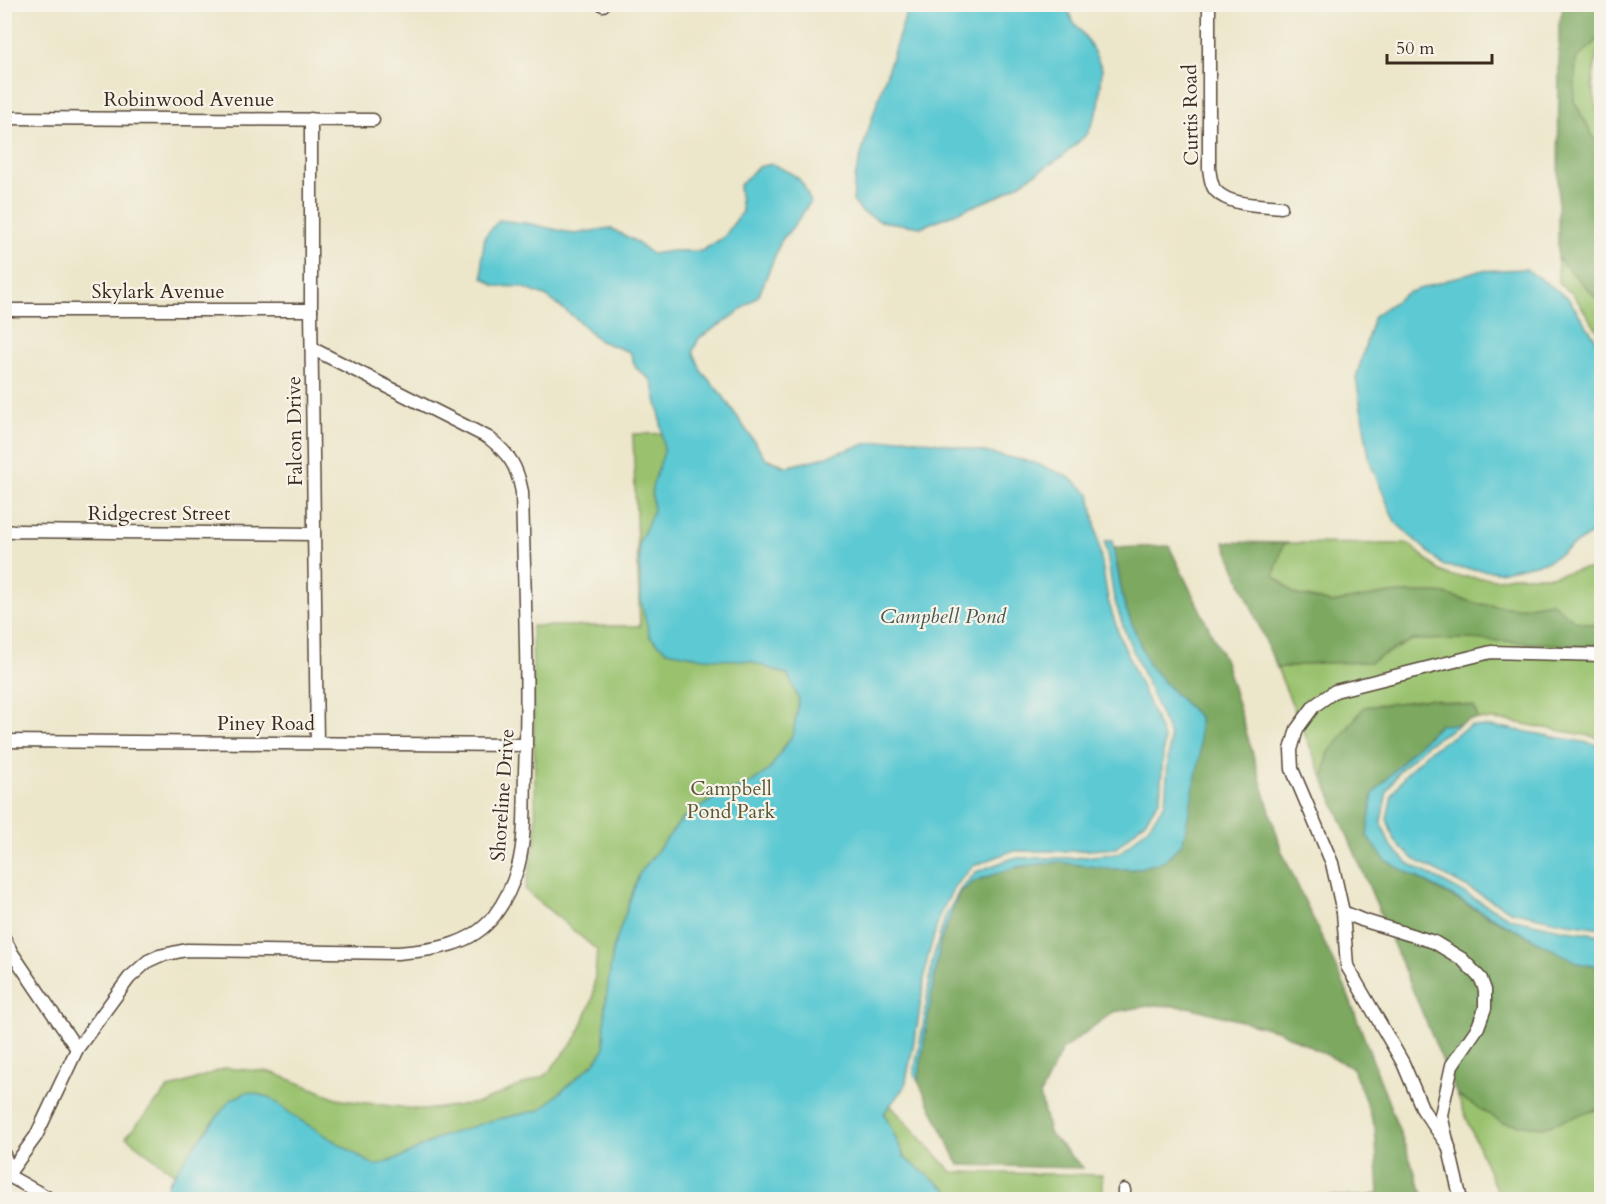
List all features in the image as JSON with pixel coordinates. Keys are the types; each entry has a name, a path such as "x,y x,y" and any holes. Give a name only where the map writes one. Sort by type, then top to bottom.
{"street":[{"name":"Curtis Road","path":"1209,4 1210,177 1215,190 1230,199 1281,207"},
{"name":"Robinwood Avenue","path":"4,118 373,120"},
{"name":"Falcon Drive","path":"311,119 311,310 317,743"},
{"name":"Skylark Avenue","path":"4,310 311,310"},
{"name":"Shoreline Drive","path":"9,1176 46,1118 77,1049 129,978 148,961 186,950 349,953 426,951 449,946 466,939 493,918 504,900 517,869 523,825 526,745 522,492 518,473 508,454 489,438 313,349"},
{"name":"Ridgecrest Street","path":"4,533 28,531 314,534"},
{"path":"1449,1147 1423,1110 1403,1064 1347,966 1343,912 1332,862 1292,769 1291,750 1297,729 1314,706 1335,691 1491,652 1602,655"},
{"name":"Piney Road","path":"4,741 526,745"},
{"path":"1343,912 1434,942 1462,959 1481,979 1485,990 1485,1008 1478,1027 1452,1065 1441,1115 1461,1200"},
{"path":"4,938 77,1049"},
{"path":"9,1176 52,1200"}],"lane":[{"path":"4,1146 9,1176"}],"green space":[{"path":"1564,5 1601,5 1601,37 1576,59 1574,101 1596,142 1601,146 1601,303 1558,258 1559,23"},
{"path":"1601,37 1601,48 1597,54 1592,86 1601,125 1601,146 1596,142 1574,101 1576,59"},
{"path":"1558,258 1601,303 1601,336 1573,294 1558,283"},
{"name":"Campbell Pond","path":"701,433 1078,580 912,872 855,1067 952,1172 1102,1175 1104,1199 208,1199 126,1137 168,1089 226,1068 271,1072 342,1100 424,1110 478,1103 546,1075 577,1037 593,998 597,950 525,890 536,838 532,626 640,626 633,434"},
{"path":"1224,542 1286,543 1274,575 1294,594 1331,603 1384,594 1410,593 1441,593 1478,604 1517,608 1551,602 1575,621 1601,626 1601,644 1583,646 1468,639 1412,640 1370,662 1317,663 1277,668"},
{"path":"1286,543 1409,544 1440,571 1451,576 1498,579 1511,576 1551,576 1583,569 1601,568 1601,626 1575,621 1551,602 1517,608 1478,604 1441,593 1410,593 1384,594 1332,603 1294,594 1274,575 1283,545"},
{"path":"1169,546 1225,661 1282,852 1345,987 1425,1199 1131,1199 1131,1196 1170,1198 1367,1196 1379,1193 1375,1127 1353,1068 1279,1031 1188,1007 1154,1005 1113,1012 1062,1050 1040,1095 1049,1133 1083,1168 959,1165 918,1081 940,943 959,893 975,881 1016,867 1058,862 1112,869 1136,869 1164,861 1199,717 1148,664 1124,604 1114,548"},
{"path":"1468,639 1583,646 1601,644 1601,740 1596,737 1506,721 1478,719 1474,707 1429,699 1364,707 1328,754 1324,780 1277,668 1317,663 1370,662 1412,640"},
{"path":"1429,699 1474,707 1478,719 1460,724 1439,725 1412,751 1373,794 1367,836 1386,861 1582,964 1601,966 1601,1109 1543,1127 1503,1123 1457,1095 1324,780 1328,754 1364,707"},
{"path":"1457,1095 1504,1123 1543,1127 1601,1109 1601,1199 1500,1199"}],"water":[{"path":"909,5 1066,5 1072,20 1089,42 1102,69 1099,106 1088,133 1062,157 1001,195 921,227 880,221 862,212 853,201 855,177 867,134"},
{"name":"Campbell Pond","path":"772,164 801,181 810,202 781,241 759,295 732,317 699,338 693,351 702,372 723,396 766,459 786,467 866,444 903,438 940,443 1032,462 1067,476 1090,494 1108,600 1119,635 1164,739 1160,799 1145,821 1116,848 1075,851 1012,851 973,866 955,886 940,914 927,960 905,1086 884,1113 905,1158 959,1199 165,1199 168,1183 189,1153 230,1100 247,1092 269,1097 295,1117 375,1166 404,1156 440,1137 490,1121 540,1110 595,1062 604,1049 605,1006 613,949 639,874 682,819 719,795 749,784 769,770 793,734 799,700 788,675 749,661 704,658 667,651 650,637 641,602 639,543 653,512 652,487 664,452 660,416 652,381 636,368 630,352 600,341 574,317 547,297 522,287 495,286 483,277 482,258 485,236 499,220 531,224 575,234 610,228 633,240 652,254 702,251 724,237 742,212 739,186 758,167"},
{"path":"1526,269 1568,298 1601,347 1601,528 1548,561 1499,572 1444,566 1395,522 1370,462 1356,378 1374,316 1407,293 1476,271"},
{"path":"1105,541 1112,541 1124,604 1148,664 1199,717 1200,756 1183,842 1164,861 1136,869 1112,869 1058,862 1016,867 975,881 959,893 940,943 918,1081 914,1072 932,962 945,917 960,890 976,872 1013,858 1075,858 1120,853 1148,827 1165,804 1170,736 1125,632 1114,598"},
{"path":"1460,724 1427,744 1399,771 1387,791 1381,821 1390,845 1408,863 1510,918 1601,935 1601,966 1582,964 1569,958 1386,861 1367,836 1373,794 1412,751 1440,725"},
{"path":"1470,726 1505,728 1594,744 1601,748 1601,928 1511,911 1412,858 1394,840 1387,819 1392,795 1405,775 1430,750"}],"park label":[{"name":"Campbell Pond Park","path":"731,800"}]}
